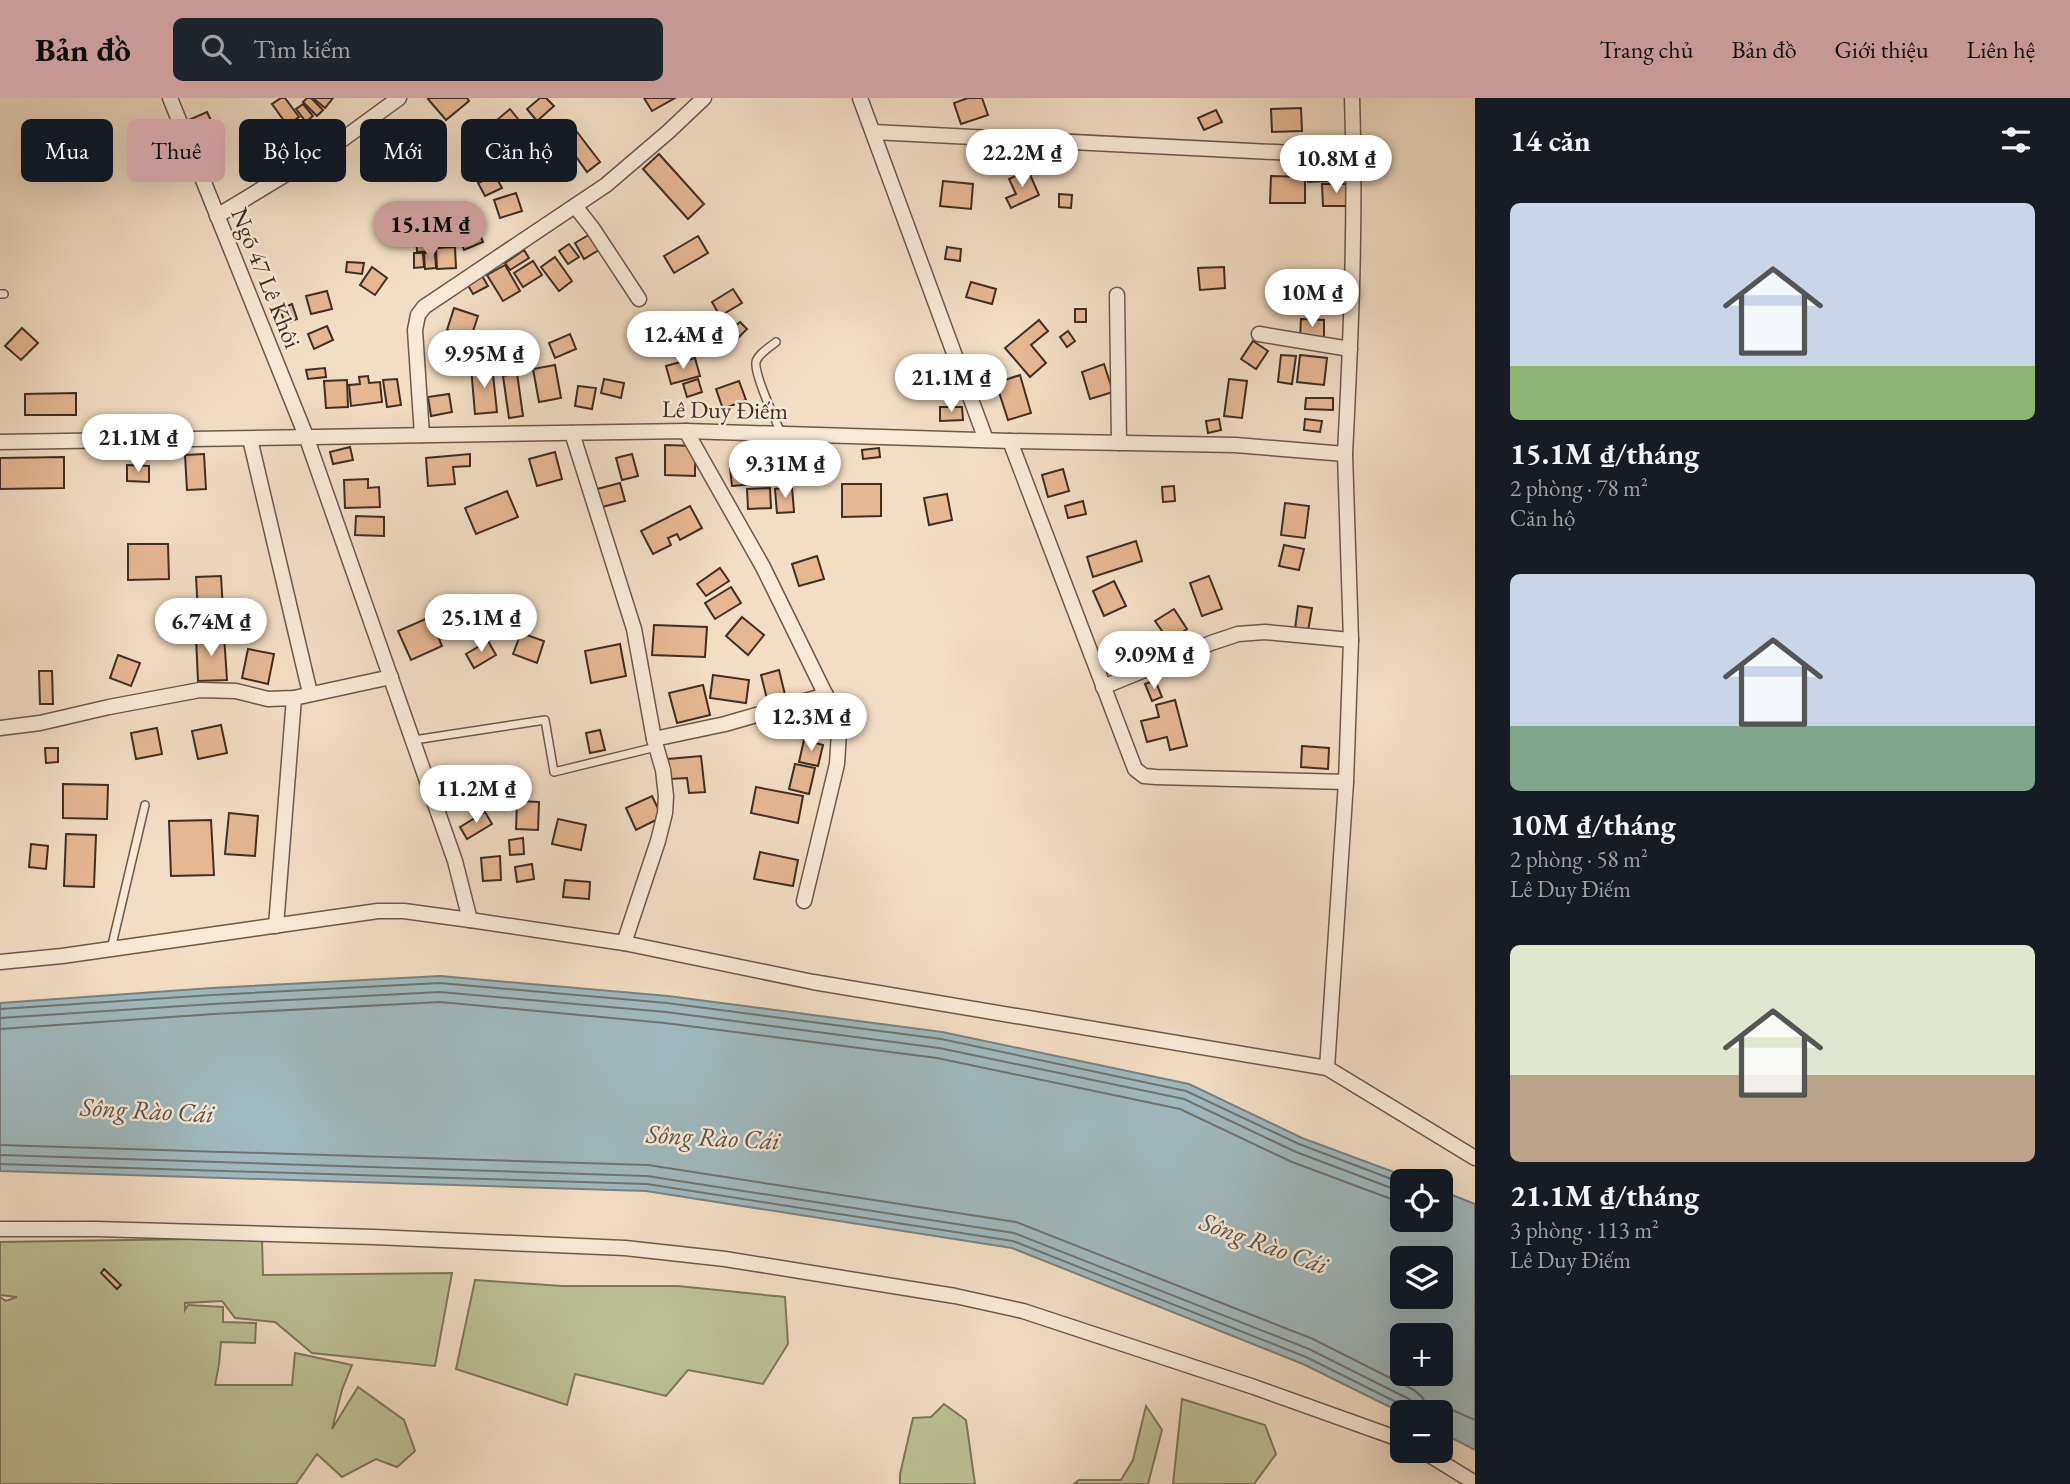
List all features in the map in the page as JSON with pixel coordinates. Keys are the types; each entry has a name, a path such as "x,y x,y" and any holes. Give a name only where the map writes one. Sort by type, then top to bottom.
{"street":[{"name":"Ngõ 47 Lê Khôi","path":"170,98 306,436 414,740 455,861 470,920"},
{"path":"217,216 339,142 399,98"},
{"path":"422,435 415,330 418,315 424,307 606,185 704,98"},
{"path":"860,98 986,440"},
{"path":"1327,1068 1346,782 1351,640 1345,454 1354,156 1352,98"},
{"path":"873,132 1354,156"},
{"path":"575,206 639,299"},
{"path":"1117,295 1119,443"},
{"path":"1259,334 1350,349"},
{"path":"686,431 763,566 836,716 839,749 804,901"},
{"name":"Lê Duy Điếm","path":"0,442 686,431 1235,446 1345,454"},
{"path":"572,433 634,629 655,743 663,770 666,813 624,943"},
{"path":"250,439 310,693"},
{"path":"1010,441 1135,769 1144,776 1346,782"},
{"path":"1103,687 1238,634 1265,632 1351,640"},
{"path":"0,728 40,723 109,707 200,691 236,691 268,699 294,698 391,677"},
{"path":"655,743 826,695"},
{"path":"276,926 294,698"},
{"path":"0,961 110,950 378,911 404,911 624,943 813,982 1327,1068 1475,1158"},
{"path":"0,1229 374,1237 625,1248 725,1259 955,1296 1023,1311 1255,1387 1390,1436"},
{"path":"1442,1463 1475,1483"}],"lane":[{"path":"776,342 760,355 756,363 759,378 781,433"},
{"path":"414,740 545,720 554,772 655,743"},
{"path":"110,950 145,805"}],"green space":[{"path":"262,1238 263,1275 452,1273 435,1366 312,1353 275,1322 235,1318 222,1301 185,1303 185,1310 188,1305 223,1307 223,1322 256,1323 255,1343 221,1342 215,1385 292,1385 295,1353 352,1365 332,1429 358,1387 404,1420 415,1451 397,1467 376,1459 342,1477 317,1454 296,1484 0,1484 0,1297 6,1301 17,1297 0,1295 0,1242"},
{"path":"475,1280 562,1286 678,1286 785,1297 788,1344 763,1384 688,1370 666,1396 575,1374 567,1405 456,1369"},
{"path":"1182,1399 1265,1425 1276,1454 1254,1484 1173,1484"},
{"path":"944,1404 966,1420 975,1484 900,1484 913,1418 931,1417"},
{"path":"1146,1406 1162,1430 1148,1484 1074,1484 1079,1480 1121,1480 1133,1460"}],"water":[{"name":"Sông Rào Cái","path":"440,976 668,996 942,1032 1189,1084 1302,1138 1390,1171 1390,1232 1453,1232 1453,1195 1475,1204 1475,1450 1453,1439 1453,1400 1390,1400 1390,1407 1303,1364 1012,1248 646,1191 0,1171 0,1003"}],"building":[{"path":"285,98 299,117 283,119 272,104"},
{"path":"311,98 323,110 317,116 303,102"},
{"path":"313,98 333,98 325,108"},
{"path":"467,98 469,101 447,119 428,99"},
{"path":"540,98 546,98 554,106 539,119 535,119 527,109"},
{"path":"644,98 675,98 652,111"},
{"path":"968,98 982,98 988,115 961,124 954,103"},
{"path":"303,104 313,116 304,119 296,109"},
{"path":"1301,108 1302,131 1272,132 1271,109"},
{"path":"510,109 518,119 498,119"},
{"path":"1216,110 1222,122 1204,130 1198,118"},
{"path":"207,112 210,119 191,119"},
{"path":"577,132 600,162 587,172 577,158"},
{"path":"659,154 704,204 688,219 643,169"},
{"path":"1303,158 1304,172 1286,173 1285,159"},
{"path":"1325,158 1327,181 1308,182 1307,159"},
{"path":"1028,170 1039,195 1011,208 1006,198 1016,194 1009,179"},
{"path":"1271,176 1305,177 1305,203 1270,203"},
{"path":"943,181 973,184 971,209 940,206"},
{"path":"499,182 502,188 485,196 478,183"},
{"path":"1322,184 1350,184 1350,206 1323,206"},
{"path":"516,193 522,211 500,218 494,200"},
{"path":"1059,194 1072,195 1071,208 1059,207"},
{"path":"466,203 483,242 464,250 448,210"},
{"path":"433,232 434,251 417,252 416,233"},
{"path":"592,233 602,248 584,259 575,243"},
{"path":"698,236 708,253 674,273 664,256"},
{"path":"569,244 579,257 568,264 559,251"},
{"path":"455,247 456,268 437,269 436,248"},
{"path":"947,247 961,249 960,261 945,259"},
{"path":"524,250 529,258 510,270 505,263"},
{"path":"414,253 423,253 424,267 414,268"},
{"path":"424,253 435,253 436,268 425,269"},
{"path":"555,257 572,281 559,291 541,267"},
{"path":"533,261 542,275 523,287 514,273"},
{"path":"347,262 364,263 362,274 346,272"},
{"path":"505,265 520,291 503,301 487,275"},
{"path":"372,267 387,278 375,295 360,285"},
{"path":"1224,267 1225,288 1200,290 1198,268"},
{"path":"481,274 488,286 473,294 466,282"},
{"path":"971,282 996,289 992,304 966,297"},
{"path":"733,289 742,303 720,316 712,302"},
{"path":"327,291 332,309 311,314 306,296"},
{"path":"292,304 297,319 285,324 280,309"},
{"path":"454,308 478,316 471,337 447,330"},
{"path":"1075,309 1086,309 1086,322 1075,322"},
{"path":"1301,319 1324,320 1324,339 1300,338"},
{"path":"1039,320 1048,331 1031,345 1046,363 1030,377 1005,348"},
{"path":"740,322 747,329 734,342 726,334"},
{"path":"327,326 333,340 314,349 308,334"},
{"path":"22,328 38,343 21,360 5,346"},
{"path":"1068,331 1075,341 1067,347 1060,337"},
{"path":"570,334 576,349 555,358 549,343"},
{"path":"1253,341 1268,351 1256,369 1241,359"},
{"path":"709,342 711,350 694,355 692,347"},
{"path":"522,349 524,364 502,367 500,352"},
{"path":"1281,355 1296,356 1292,384 1278,382"},
{"path":"1300,355 1327,358 1324,385 1297,382"},
{"path":"695,358 700,376 671,384 666,366"},
{"path":"1104,364 1113,392 1090,399 1082,372"},
{"path":"492,365 497,412 475,414 471,367"},
{"path":"555,365 561,398 539,402 533,369"},
{"path":"325,368 326,377 308,379 306,370"},
{"path":"517,373 523,416 509,418 503,376"},
{"path":"1020,375 1031,413 1008,420 996,383"},
{"path":"368,376 369,383 380,382 382,402 351,406 349,385 360,384 359,377"},
{"path":"397,379 401,405 387,407 383,380"},
{"path":"604,379 624,383 621,398 601,393"},
{"path":"698,379 702,392 687,397 683,384"},
{"path":"1229,379 1247,381 1242,418 1224,416"},
{"path":"347,380 348,407 326,408 324,381"},
{"path":"739,381 746,400 723,409 716,389"},
{"path":"578,386 596,388 592,409 575,406"},
{"path":"76,393 76,415 25,415 25,394"},
{"path":"449,394 452,412 431,416 428,397"},
{"path":"1306,398 1333,398 1333,410 1305,409"},
{"path":"940,407 962,407 963,420 940,421"},
{"path":"1219,419 1221,430 1208,433 1206,421"},
{"path":"1305,419 1322,421 1320,432 1304,430"},
{"path":"665,445 695,446 695,476 665,475"},
{"path":"350,447 353,460 333,464 330,452"},
{"path":"879,448 880,457 863,459 862,450"},
{"path":"555,452 562,479 537,486 529,459"},
{"path":"204,454 206,489 187,490 185,455"},
{"path":"470,454 470,466 453,467 455,484 428,486 426,458"},
{"path":"632,454 638,476 622,480 616,458"},
{"path":"64,457 64,488 0,489 0,458"},
{"path":"127,465 149,466 149,482 127,481"},
{"path":"751,465 754,484 732,486 730,468"},
{"path":"1063,469 1069,491 1048,497 1042,475"},
{"path":"368,479 368,488 379,487 380,507 345,508 344,480"},
{"path":"620,483 625,501 602,507 597,489"},
{"path":"842,484 881,484 881,516 842,517"},
{"path":"1174,486 1175,501 1163,502 1162,487"},
{"path":"792,487 794,512 777,513 775,489"},
{"path":"770,488 771,508 748,509 747,489"},
{"path":"507,491 518,517 476,534 465,508"},
{"path":"947,494 952,520 929,525 924,498"},
{"path":"1083,501 1086,514 1068,518 1065,506"},
{"path":"1285,503 1309,506 1305,538 1281,535"},
{"path":"690,506 702,528 680,540 677,534 668,538 671,545 653,554 641,531"},
{"path":"356,516 384,517 384,536 355,535"},
{"path":"1136,541 1142,561 1093,577 1087,557"},
{"path":"128,544 168,544 169,579 128,580"},
{"path":"1284,545 1304,549 1299,570 1279,566"},
{"path":"817,556 824,579 799,586 792,564"},
{"path":"720,568 729,581 706,596 697,584"},
{"path":"221,576 223,610 198,612 196,577"},
{"path":"1209,576 1222,609 1202,616 1190,583"},
{"path":"1114,581 1126,606 1104,616 1093,591"},
{"path":"731,587 741,603 715,619 705,603"},
{"path":"1298,606 1312,608 1308,631 1295,629"},
{"path":"1174,609 1187,629 1169,641 1155,621"},
{"path":"430,617 442,646 411,660 398,631"},
{"path":"742,617 764,635 748,655 726,636"},
{"path":"654,625 707,627 705,657 652,655"},
{"path":"521,633 544,641 537,663 513,654"},
{"path":"224,635 227,680 198,681 196,637"},
{"path":"488,641 496,655 474,668 466,654"},
{"path":"620,644 626,676 591,683 585,651"},
{"path":"248,649 274,654 268,684 242,678"},
{"path":"1123,649 1130,662 1108,673 1102,660"},
{"path":"118,655 140,663 131,686 110,678"},
{"path":"779,670 787,703 769,707 761,675"},
{"path":"39,671 52,671 53,704 40,704"},
{"path":"713,675 749,680 746,703 710,698"},
{"path":"1155,680 1162,697 1152,701 1145,684"},
{"path":"703,685 710,715 677,723 669,693"},
{"path":"1175,700 1187,746 1170,750 1167,737 1147,742 1141,721 1159,717 1156,705"},
{"path":"221,725 227,753 198,759 192,731"},
{"path":"157,728 162,754 136,759 131,733"},
{"path":"600,730 605,750 590,753 586,733"},
{"path":"804,740 823,745 818,766 799,762"},
{"path":"1302,746 1329,748 1328,769 1301,767"},
{"path":"45,748 58,748 58,762 46,763"},
{"path":"701,756 705,792 689,793 687,778 670,779 668,759"},
{"path":"795,764 815,768 809,794 789,789"},
{"path":"63,784 108,785 107,819 63,818"},
{"path":"756,787 803,796 798,823 751,813"},
{"path":"652,796 662,817 636,830 626,808"},
{"path":"517,801 539,802 538,830 516,829"},
{"path":"485,812 492,824 467,839 460,827"},
{"path":"229,813 258,816 255,856 225,854"},
{"path":"558,819 586,825 581,850 552,844"},
{"path":"211,820 214,875 171,876 169,821"},
{"path":"66,834 96,835 94,887 64,886"},
{"path":"523,838 524,854 510,855 509,840"},
{"path":"31,844 48,846 46,869 29,867"},
{"path":"760,852 798,860 793,886 754,879"},
{"path":"500,856 501,880 483,881 481,858"},
{"path":"532,864 534,879 517,882 515,867"},
{"path":"565,880 590,882 589,899 563,897"},
{"path":"104,1269 121,1285 117,1289 101,1273"}]}
